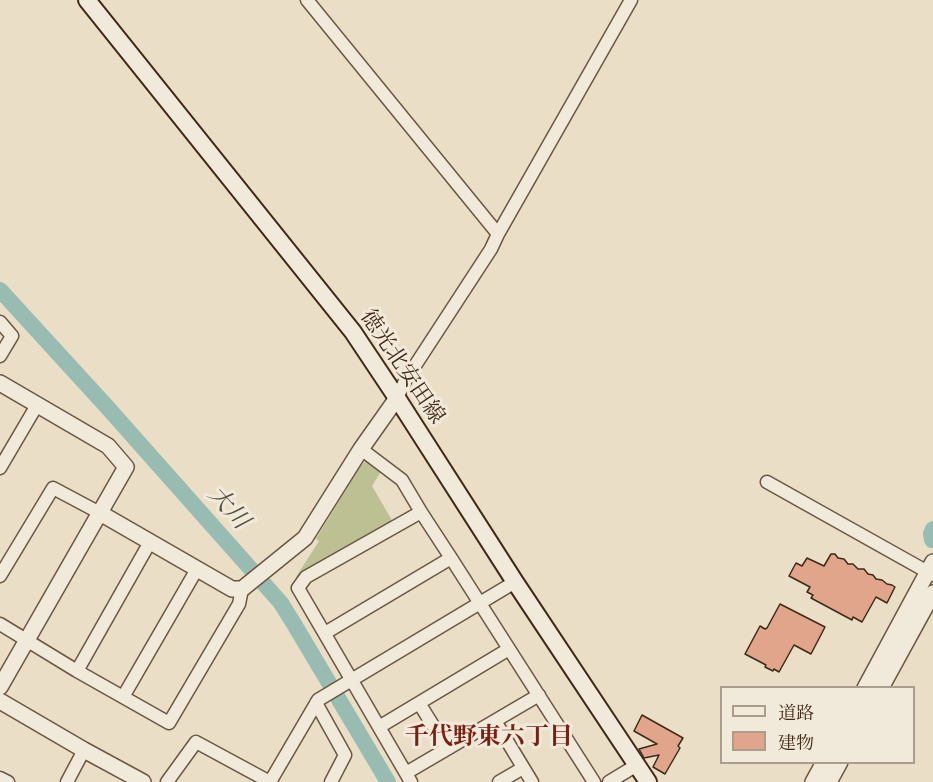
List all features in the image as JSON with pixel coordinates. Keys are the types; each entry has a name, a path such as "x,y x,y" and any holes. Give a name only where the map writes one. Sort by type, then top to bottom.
{"main road":[{"name":"徳光北安田線","path":"87,0 353,332 648,782"}],"street":[{"path":"307,0 498,234"},
{"path":"0,624 169,723 252,582 305,538 361,449 397,398 405,381 491,249 631,0"},
{"path":"0,322 12,336 0,356"},
{"path":"0,383 108,446 126,467 0,687"},
{"path":"0,468 37,405"},
{"path":"361,449 402,480 420,512 594,782"},
{"path":"768,482 931,569 866,686"},
{"path":"0,576 53,488 232,589 252,582"},
{"path":"420,512 306,577 298,588 350,681 409,778 447,748 539,695"},
{"path":"77,671 150,542"},
{"path":"325,633 451,558"},
{"path":"123,697 197,569"},
{"path":"166,782 196,742 270,782 318,700 515,582"},
{"path":"882,686 933,593"},
{"path":"379,727 509,649"},
{"path":"0,701 143,782"},
{"path":"316,703 345,755 331,782"},
{"path":"419,704 447,748"},
{"path":"495,721 532,782"},
{"path":"67,782 84,750"},
{"path":"813,782 823,764"},
{"path":"829,782 839,764"},
{"path":"609,782 637,765"},
{"path":"499,782 523,768"},
{"path":"0,778 8,782"}],"green space":[{"path":"368,458 383,468 372,486 393,522 297,580 296,577 319,541 316,539 360,467"}],"building":[{"path":"831,554 835,554 848,564 864,569 876,579 895,587 887,603 876,597 862,622 853,617 852,620 811,598 813,595 807,592 810,587 789,576 796,563 802,566 807,558 824,566"},
{"path":"780,604 825,627 811,654 794,645 779,672 765,667 766,665 745,654 760,626 767,628"},
{"path":"642,715 683,738 665,774 653,767 659,755 644,758 639,749 657,744 634,731"}],"waterway":[{"name":"大川","path":"0,290 281,603 388,782"},
{"path":"932,540 933,529"}],"district":[{"name":"千代野東六丁目","path":"489,737"}]}
